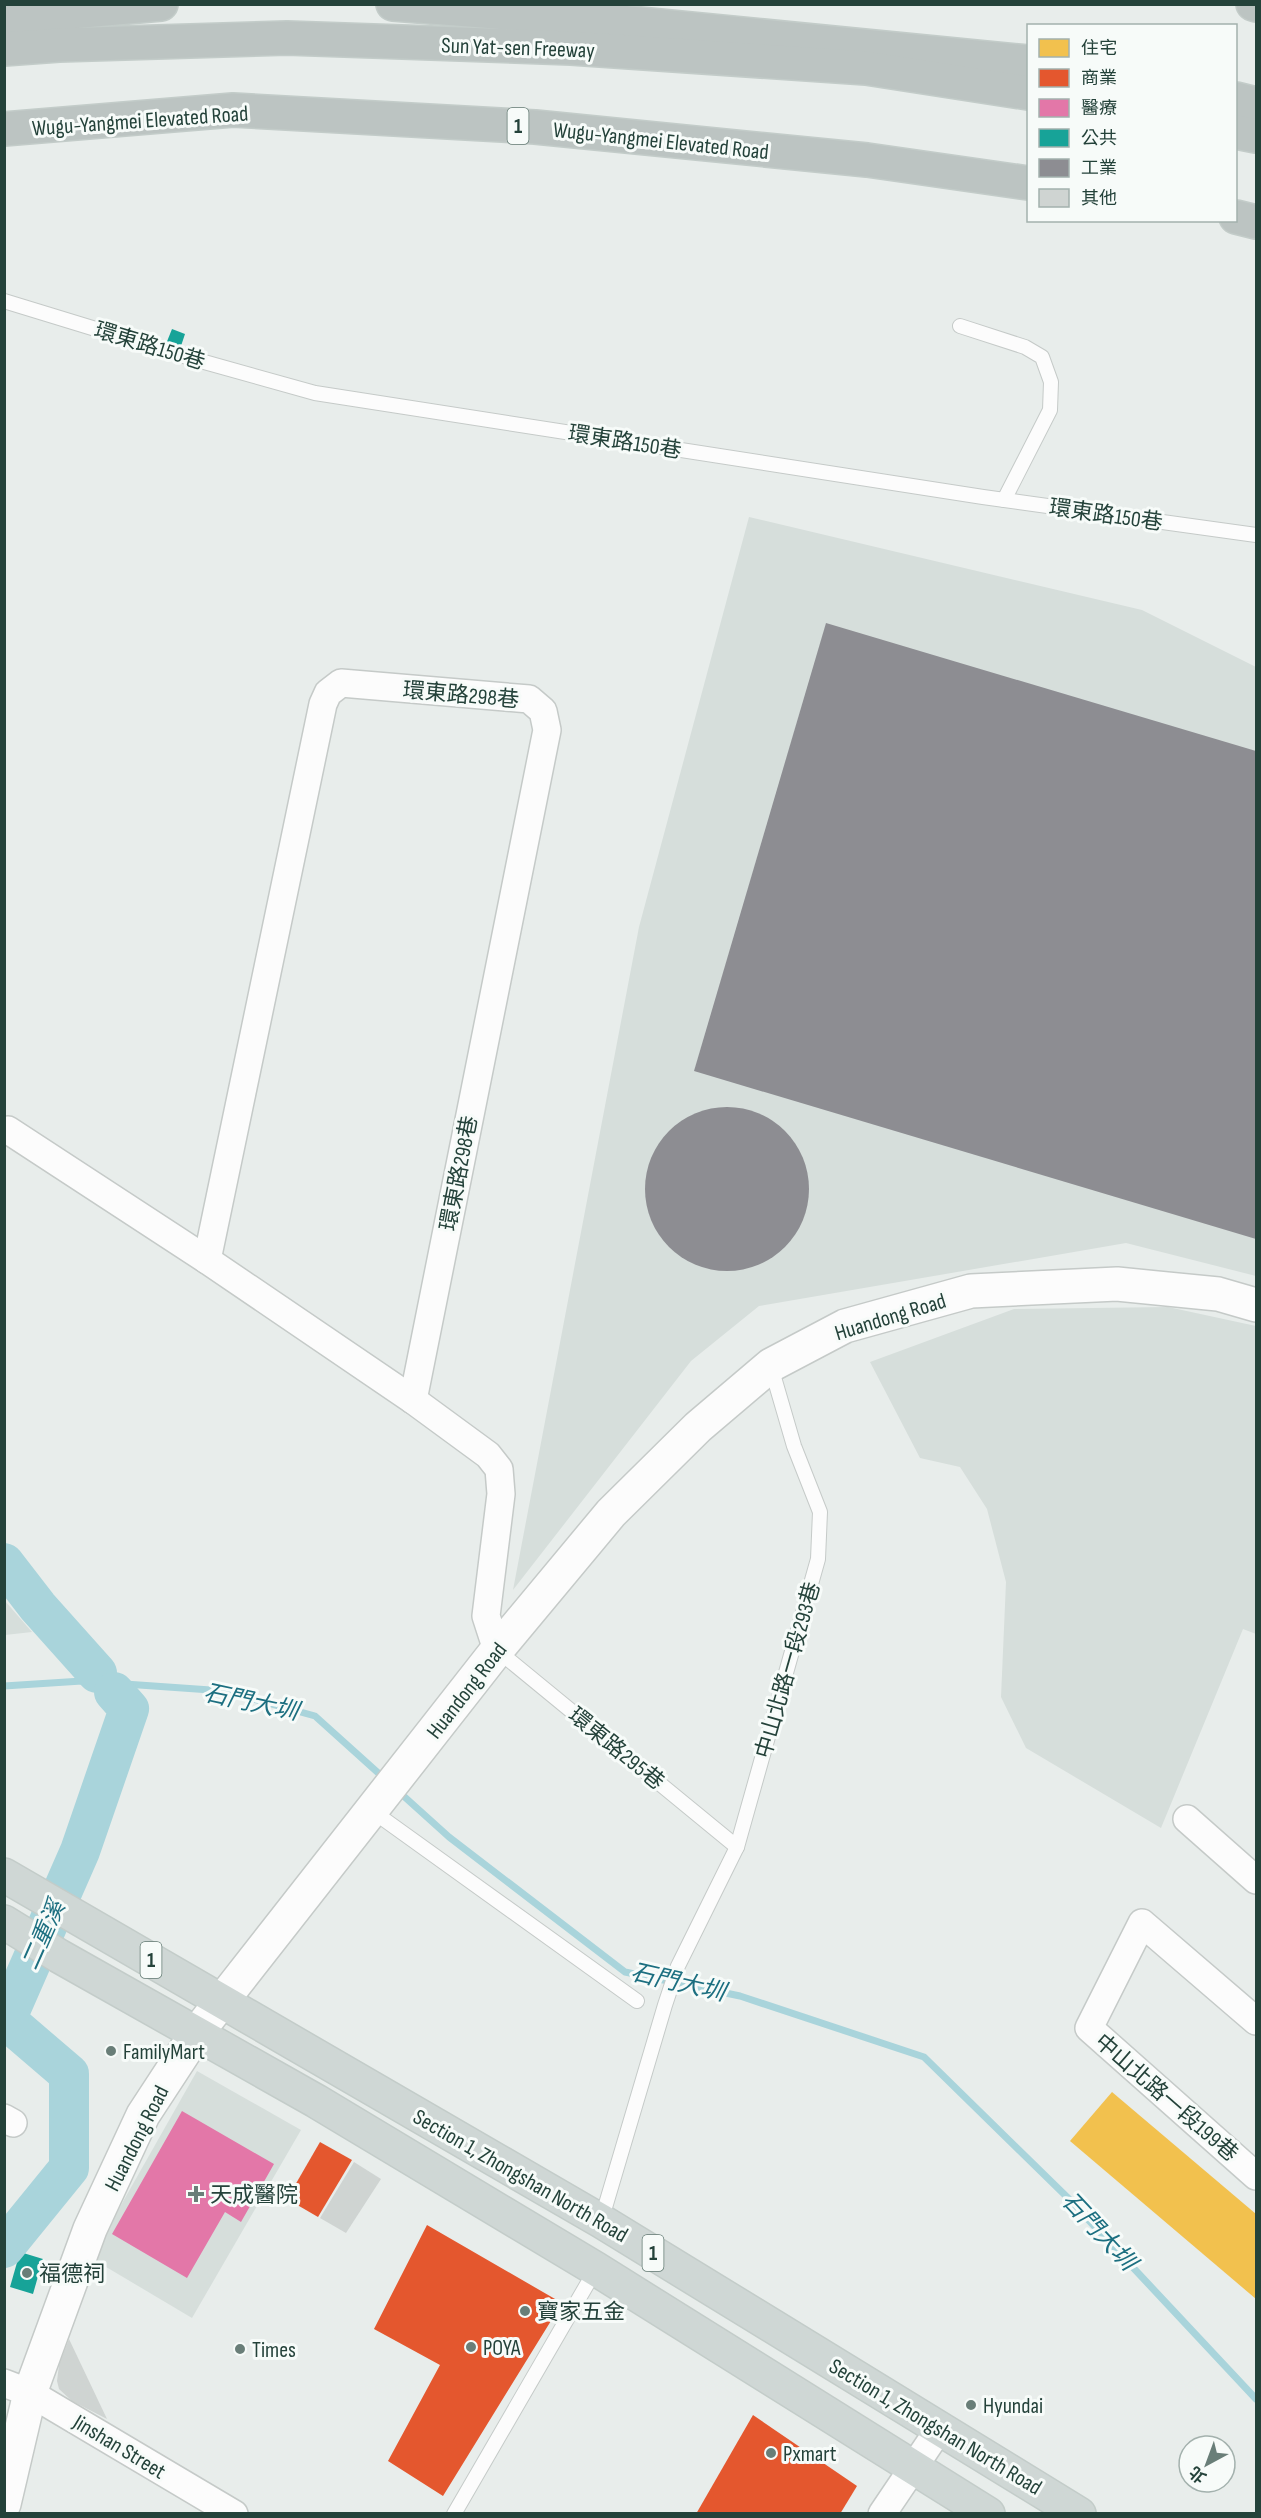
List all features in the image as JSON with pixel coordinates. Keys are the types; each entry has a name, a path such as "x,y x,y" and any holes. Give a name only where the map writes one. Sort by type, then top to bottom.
{"highway":[{"path":"4,18 161,4"},
{"name":"Sun Yat-sen Freeway","path":"393,4 599,20 1027,62"},
{"name":"Sun Yat-sen Freeway","path":"4,50 59,45 287,38 570,48 866,68 1027,93"},
{"path":"1237,99 1257,104"},
{"name":"Wugu-Yangmei Elevated Road","path":"4,129 245,110 547,128 867,160 1027,183"},
{"path":"1237,132 1257,136"},
{"path":"1237,217 1257,222"}],"main road":[{"name":"Section 1, Zhongshan North Road","path":"15,1881 601,2221 1079,2514"},
{"name":"Section 1, Zhongshan North Road","path":"7,1924 59,1956 316,2101 596,2269 988,2514"}],"street":[{"name":"環東路298巷","path":"207,1260 323,704 328,693 341,683 529,699 543,711 547,730 413,1400"},
{"path":"8,1130 207,1260 413,1400 488,1455 499,1469 501,1494 486,1616 497,1650"},
{"name":"Huandong Road","path":"4,2504 17,2388 138,2125 196,2034 497,1650 611,1514 698,1427 771,1365 845,1326 971,1292 1117,1284 1218,1294 1257,1305"},
{"path":"1186,1820 1257,1880"},
{"name":"中山北路一段199巷","path":"1257,2021 1142,1923 1089,2028 1257,2176"},
{"name":"Jinshan Street","path":"17,2388 234,2514"},
{"path":"882,2514 940,2428"}],"lane":[{"name":"環東路150巷","path":"4,301 197,360 315,393 1004,500 1257,535"},
{"path":"960,326 1025,347 1042,357 1051,382 1050,410 1004,500"},
{"name":"中山北路一段293巷","path":"601,2221 678,1966 737,1847 818,1559 820,1512 794,1446 771,1365"},
{"name":"環東路295巷","path":"497,1650 737,1847"},
{"path":"376,1804 637,2001"},
{"path":"454,2514 596,2269"}],"shaded area":[{"path":"749,517 1142,610 1256,667 1256,1276 1126,1243 759,1306 691,1361 513,1590 639,927"},
{"path":"1168,1307 1256,1326 1256,1634 1243,1629 1161,1828 1026,1748 1001,1697 1006,1582 987,1509 960,1467 920,1458 870,1362 1014,1309"},
{"path":"5,1601 32,1632 5,1635"},
{"name":"天成醫院","path":"197,2071 301,2130 192,2318 91,2258"}],"building: 住宅":[{"path":"1112,2092 1256,2214 1256,2299 1070,2141"}],"building: 商業":[{"path":"320,2142 352,2160 318,2217 287,2199"},
{"name":"POYA","path":"427,2225 562,2303 443,2496 388,2461 440,2365 374,2329"},
{"name":"Pxmart","path":"753,2415 857,2486 840,2514 696,2514"}],"building: 醫療":[{"name":"天成醫院","path":"182,2111 274,2164 241,2222 225,2212 187,2278 112,2234"}],"building: 公共":[{"path":"172,329 185,334 180,349 166,344"},
{"name":"福德祠","path":"20,2252 43,2259 33,2294 10,2287"}],"building: 工業":[{"path":"826,623 1256,751 1256,1239 694,1071"},
{"path":"727,1107 758,1113 785,1131 803,1158 809,1189 803,1220 785,1247 758,1265 727,1271 696,1265 669,1247 651,1220 645,1189 651,1158 669,1131 696,1113"}],"building: 其他":[{"path":"354,2162 381,2179 346,2233 320,2218"},
{"path":"69,2339 107,2419 72,2401 59,2389 57,2381 59,2365"}],"waterway":[{"name":"二重溪","path":"4,1563 38,1607 97,1673"},
{"name":"石門大圳","path":"4,1686 82,1681 225,1691 315,1716 385,1779"},
{"name":"二重溪","path":"4,2248 69,2168 69,2074 6,2020 80,1851 129,1709 114,1692"},
{"name":"石門大圳","path":"398,1791 449,1837 625,1972 740,1996 924,2057 1067,2197 1256,2399"}],"place":[{"name":"FamilyMart","path":"111,2051"},
{"name":"天成醫院","path":"196,2194"},
{"name":"福德祠","path":"27,2273"},
{"name":"寶家五金","path":"525,2311"},
{"name":"POYA","path":"471,2347"},
{"name":"Times","path":"240,2349"},
{"name":"Hyundai","path":"971,2405"},
{"name":"Pxmart","path":"771,2453"}]}
